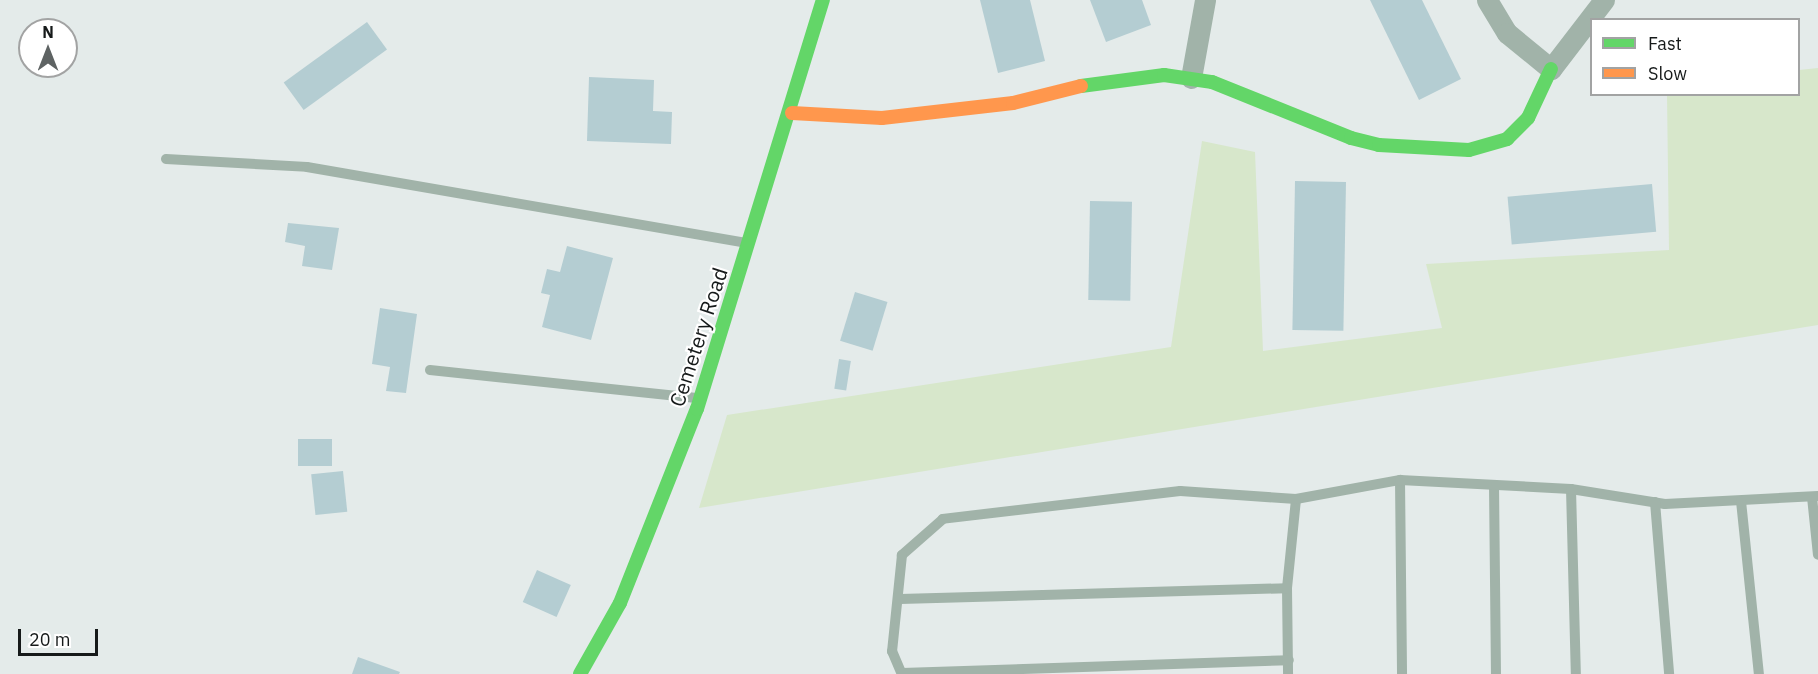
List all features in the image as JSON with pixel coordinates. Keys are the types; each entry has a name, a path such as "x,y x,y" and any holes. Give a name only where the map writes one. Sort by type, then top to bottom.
{"street":[{"name":"Cemetery Road","path":"580,674 620,603 701,399 792,113 824,0"},
{"path":"1191,78 1205,0"},
{"path":"1487,0 1507,33 1551,69"},
{"path":"1590,18 1604,0"},
{"path":"792,113 882,118 1013,103 1106,80 1164,75 1212,82 1351,138 1441,151 1469,150 1507,139 1528,118 1551,69 1590,18"}],"lane":[{"path":"166,159 307,167 750,244"},
{"path":"430,370 701,399"},
{"path":"1400,480 1402,674"},
{"path":"1289,660 902,674 892,651 900,598 902,555 943,519 1180,491 1296,499 1400,480 1571,489 1655,502 1741,501 1815,496 1818,555"},
{"path":"1494,485 1496,674"},
{"path":"1571,489 1576,674"},
{"path":"1288,674 1287,588 1296,499"},
{"path":"1741,501 1759,674"},
{"path":"1655,502 1669,674"},
{"path":"900,598 1287,588"}],"green space":[{"path":"1818,68 1818,325 699,508 727,415 1171,347 1202,141 1255,152 1263,351 1442,328 1426,264 1669,250 1667,96 1800,96 1800,70"}],"building":[{"path":"980,0 1030,0 1045,61 998,73"},
{"path":"1090,0 1142,0 1151,25 1106,42"},
{"path":"1370,0 1422,0 1461,79 1419,100"},
{"path":"367,22 387,50 304,110 284,83"},
{"path":"589,77 654,80 653,111 672,112 671,144 587,141"},
{"path":"1295,181 1346,182 1343,331 1292,330"},
{"path":"1652,184 1656,232 1512,244 1508,197"},
{"path":"1090,201 1132,202 1130,301 1088,300"},
{"path":"288,223 339,228 332,270 302,266 305,246 285,242"},
{"path":"567,246 613,258 591,340 542,327 550,295 541,293 547,269 560,272"},
{"path":"855,292 888,302 873,351 840,341"},
{"path":"380,308 417,314 406,393 386,391 390,367 372,364"},
{"path":"839,359 851,361 846,391 834,389"},
{"path":"298,439 332,439 332,466 298,466"},
{"path":"343,471 347,512 315,515 311,474"},
{"path":"537,570 571,585 557,617 523,602"},
{"path":"358,657 400,672 399,674 352,674"}],"traffic: fast":[{"path":"580,674 620,603 697,409 823,0"},
{"path":"1081,86 1164,75 1212,82 1351,138 1379,145 1469,150 1507,139 1528,118 1551,69"}],"traffic: slow":[{"path":"792,113 882,118 1013,103 1081,86"}]}
